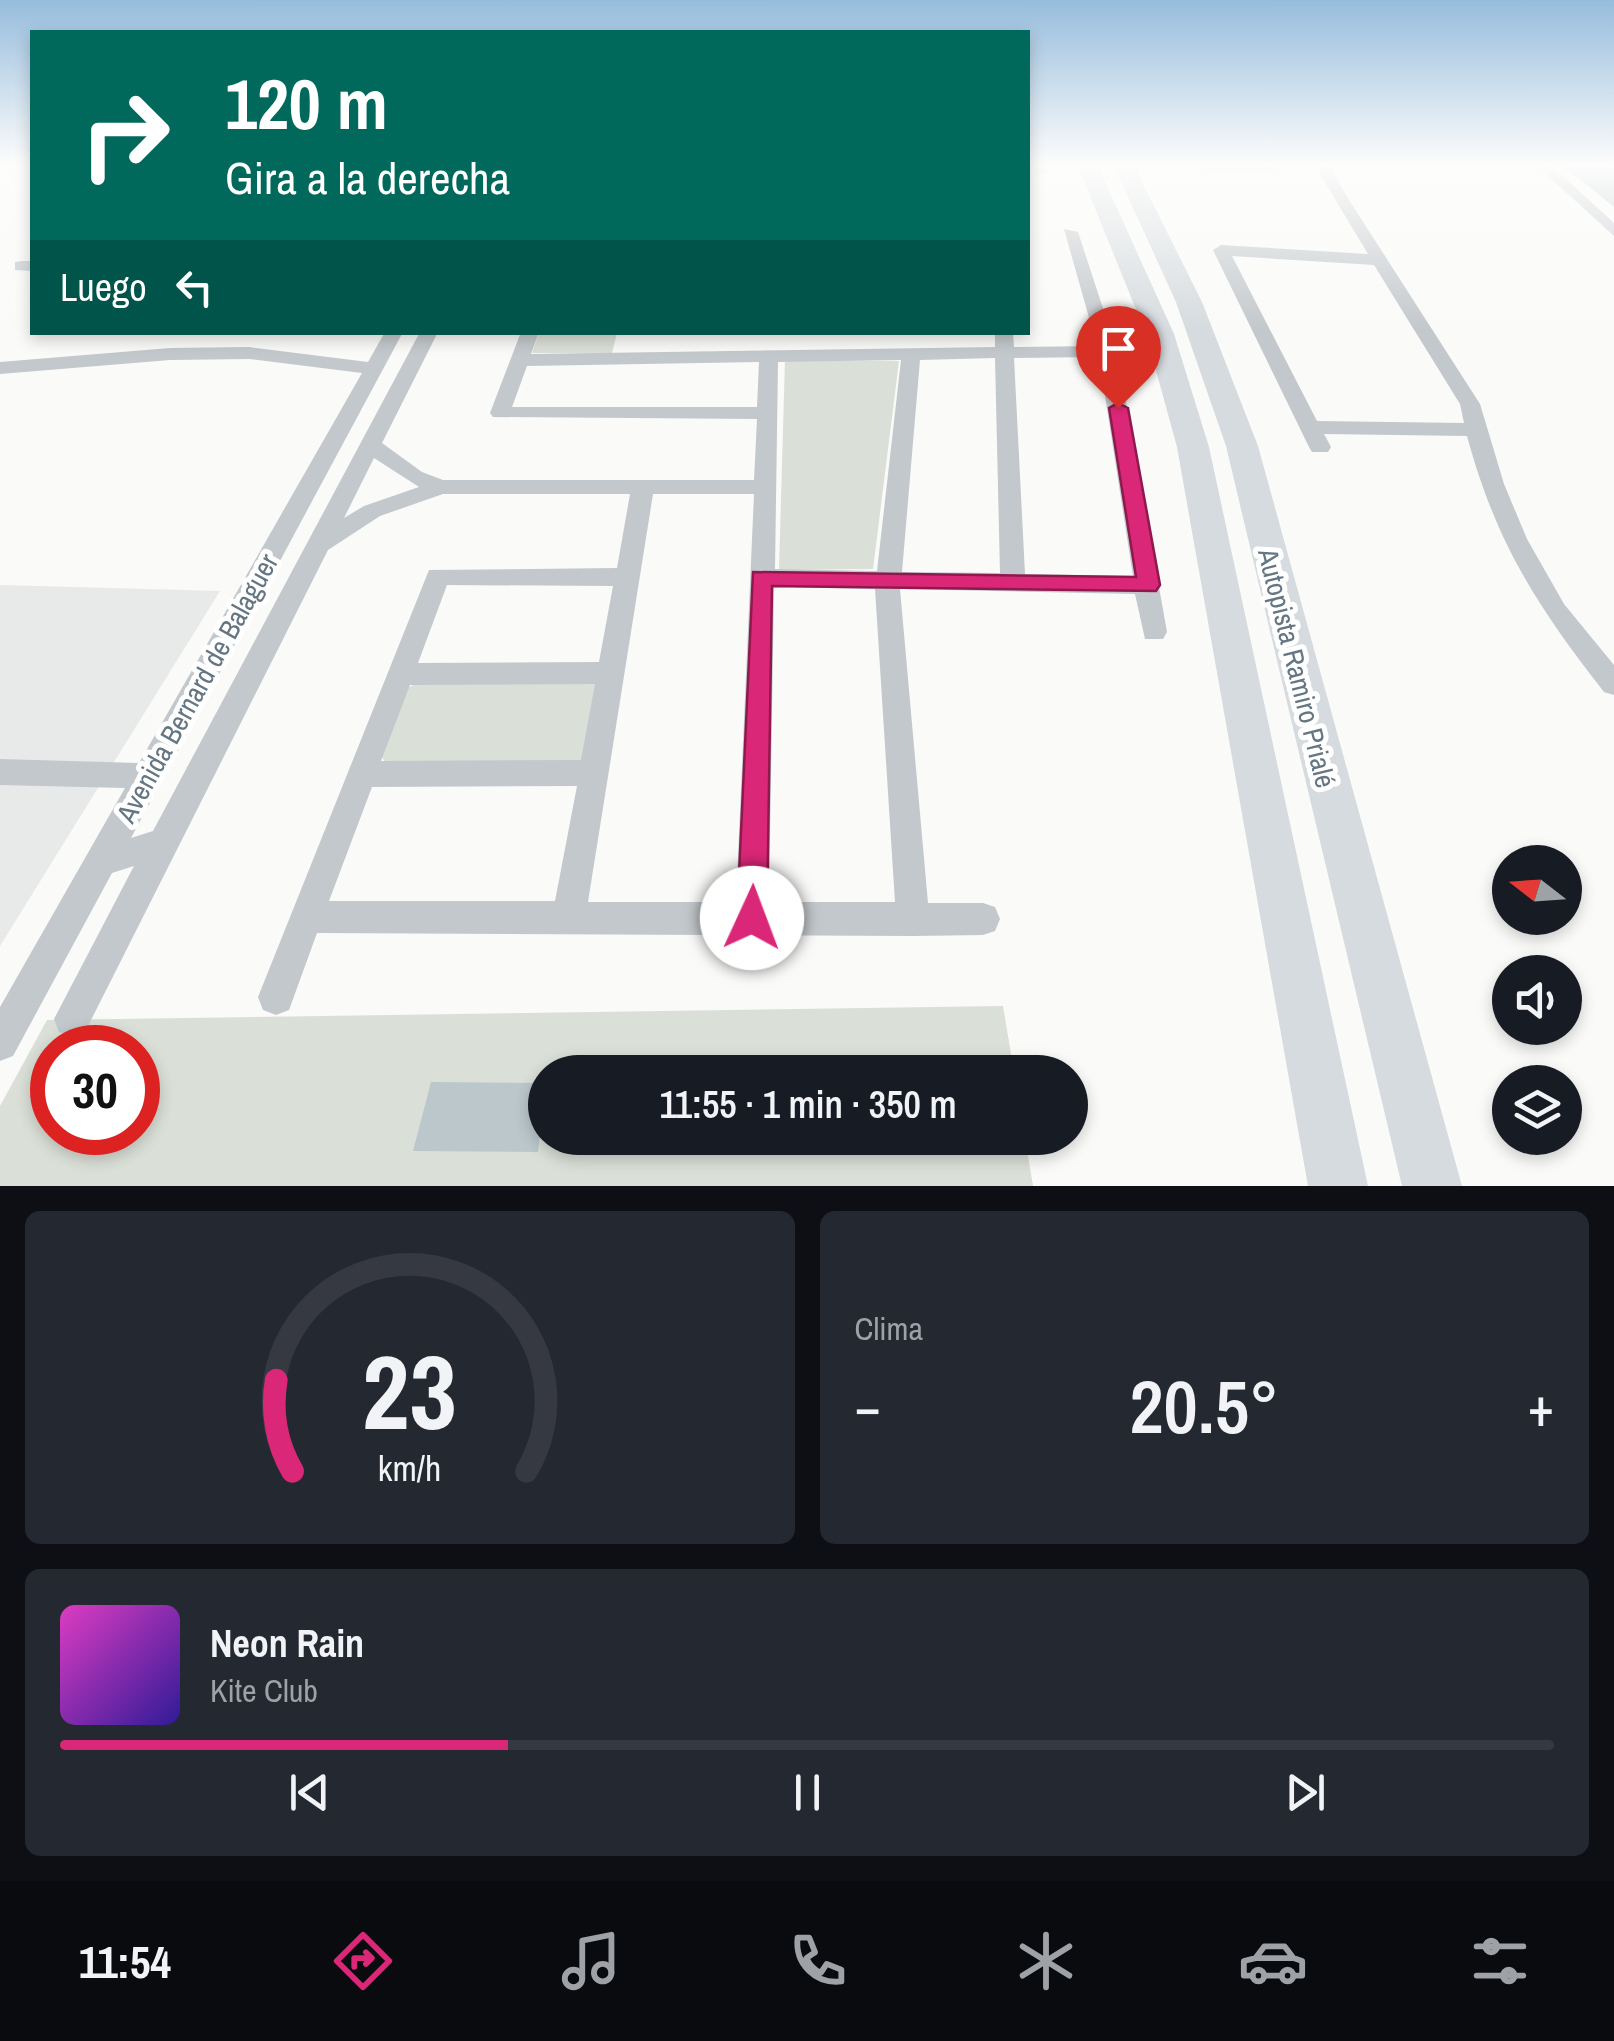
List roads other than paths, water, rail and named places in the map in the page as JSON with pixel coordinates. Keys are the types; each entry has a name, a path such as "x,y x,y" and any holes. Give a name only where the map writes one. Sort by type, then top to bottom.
{"highway":[{"name":"Autopista Ramiro Prialé","path":"1111,219 1160,334 1193,448 1338,1186"},
{"name":"Autopista Ramiro Prialé","path":"1153,219 1204,332 1242,446 1432,1186"}],"street":[{"path":"1354,219 1470,404 1475,430 1523,556 1554,610 1614,684"},
{"path":"1070,232 1108,351 1154,632"},
{"path":"1320,447 1222,250 1378,260"},
{"name":"Avenida Bernard de Balaguer","path":"0,1043 392,335"},
{"path":"72,1019 426,335"},
{"path":"529,335 500,413 767,413"},
{"path":"520,360 911,354 1004,342 1108,351"},
{"path":"1004,342 1014,582"},
{"path":"0,368 170,354 249,352 372,368"},
{"path":"911,354 888,579 913,920"},
{"path":"752,918 768,356"},
{"path":"1310,427 1475,430"},
{"path":"370,445 414,476 441,487"},
{"path":"569,917 643,486"},
{"path":"316,550 372,510 441,487 764,488"},
{"path":"276,998 438,576 628,577"},
{"path":"761,578 1148,585"},
{"path":"400,674 611,673"},
{"path":"0,772 149,776"},
{"path":"362,774 594,773"},
{"path":"101,861 163,843"},
{"path":"306,918 983,919"}]}
